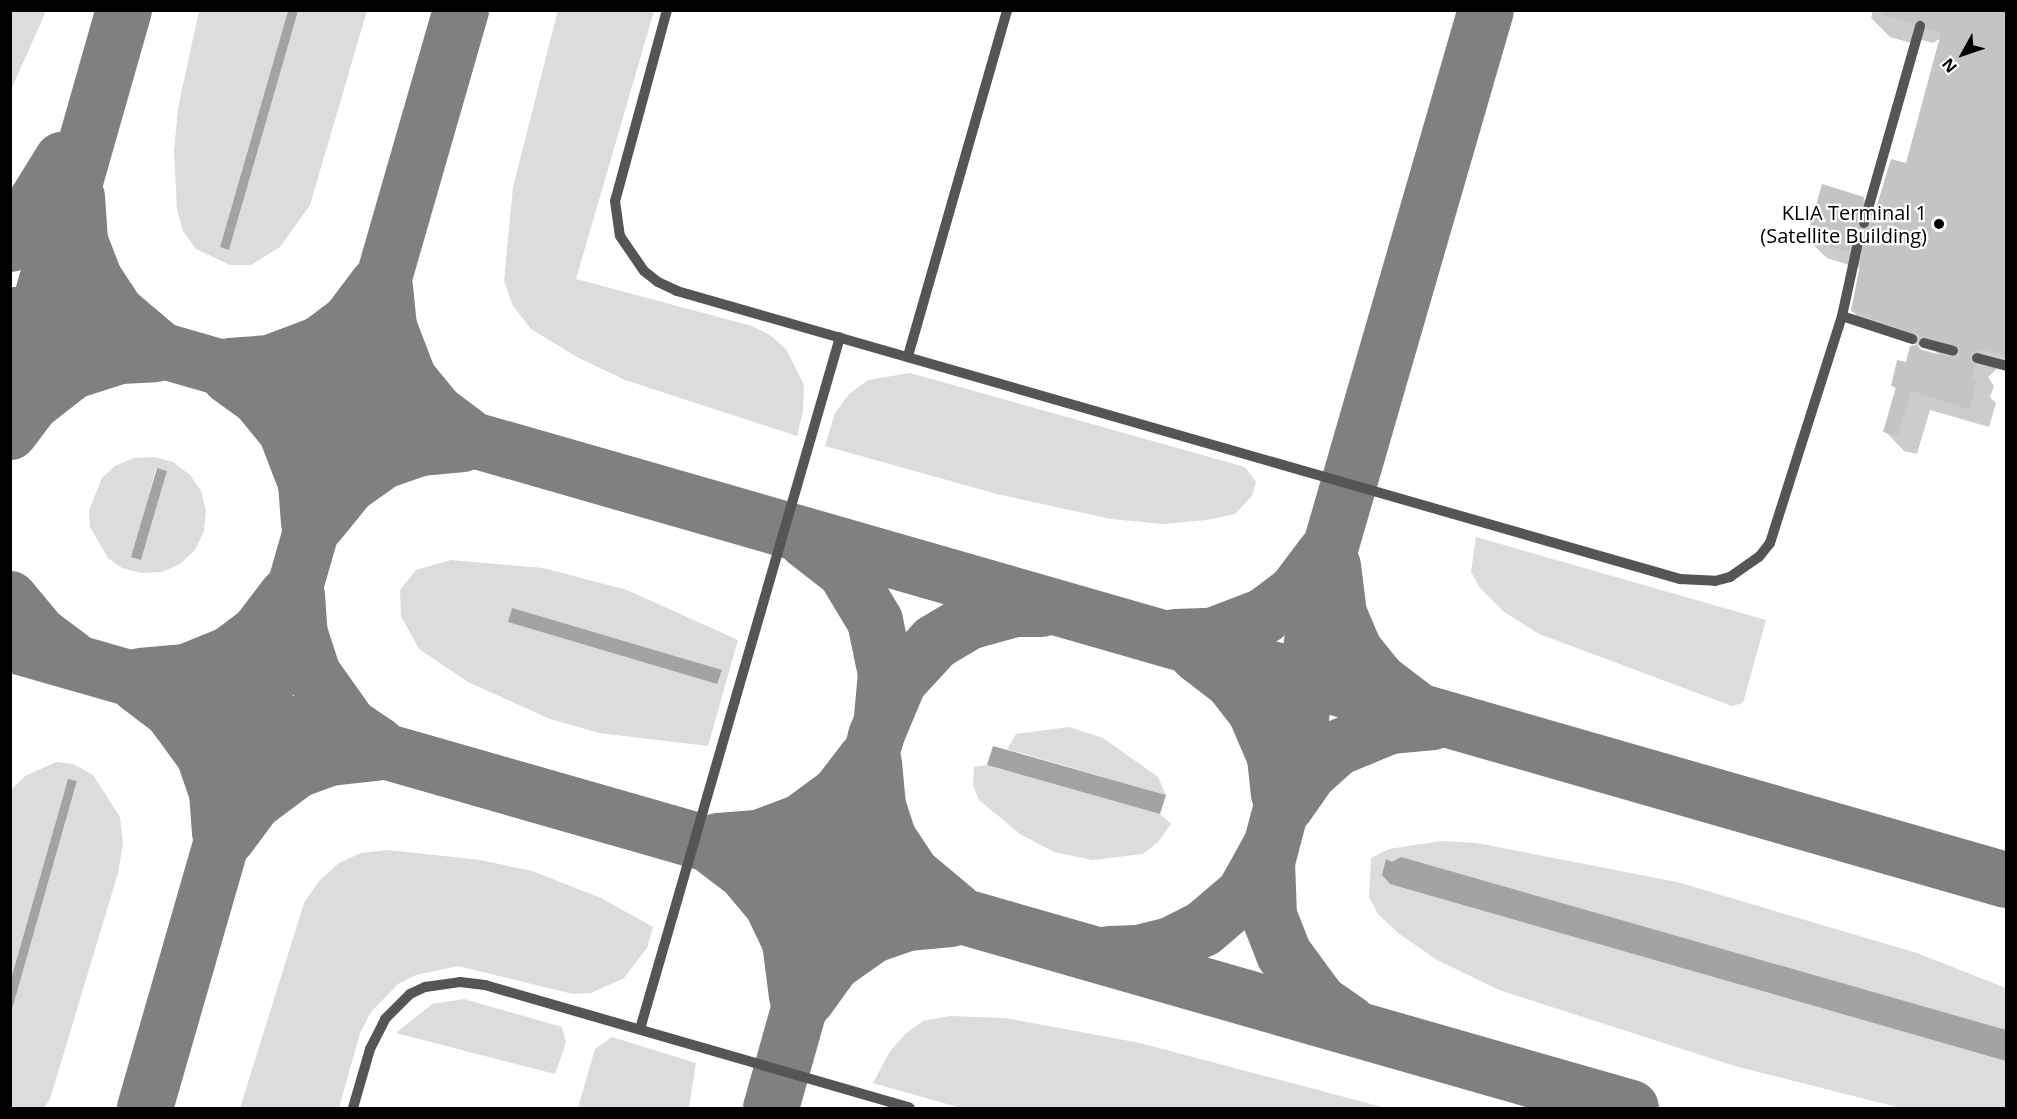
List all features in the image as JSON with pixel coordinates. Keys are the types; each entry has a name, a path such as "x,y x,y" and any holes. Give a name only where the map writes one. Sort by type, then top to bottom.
{"lane":[{"path":"667,10 617,185 615,217 620,236 644,272 677,291 1680,579 1715,581 1745,568 1770,543 1842,316 1857,247"},
{"path":"908,356 1007,10"},
{"path":"1864,223 1920,26"},
{"path":"1842,316 1912,339"},
{"path":"640,1029 840,337"},
{"path":"1924,342 1953,351"},
{"path":"1977,358 2007,366"},
{"path":"353,1108 375,1035 395,1008 425,987 460,982 485,985 910,1108"}],"shaded area":[{"path":"558,10 654,11 576,279 752,326 771,336 786,349 804,385 803,411 797,436 625,380 575,356 531,329 513,306 504,281 513,187"},
{"path":"10,11 46,11 11,90"},
{"path":"199,11 288,11 220,247 229,250 298,11 367,11 310,205 280,247 251,265 230,265 196,249 183,231 177,210 174,151 178,108"},
{"path":"288,11 298,11 229,250 220,247"},
{"path":"910,373 1245,467 1256,482 1252,496 1235,514 1207,520 1163,524 1111,519 997,494 825,446 835,413 849,394 868,380"},
{"path":"154,457 173,462 190,475 201,491 206,511 204,531 195,550 180,564 162,572 142,573 122,568 108,558 90,527 89,510 102,478 115,466 134,458","holes":["156,468 167,471 141,560 132,557"]},
{"path":"157,468 167,471 141,560 131,557"},
{"path":"1476,537 1766,620 1743,703 1732,706 1539,634 1504,612 1480,588 1471,572"},
{"path":"451,560 543,568 627,590 738,640 708,746 599,733 550,719 468,682 419,649 401,616 400,590 416,570","holes":["512,609 717,684 509,622"]},
{"path":"512,608 722,670 717,684 508,622"},
{"path":"1069,727 1103,738 1158,777 1166,795 1007,749 1016,734"},
{"path":"993,746 1166,795 1160,814 987,765"},
{"path":"56,762 73,764 93,775 120,817 123,843 118,873 50,1099 44,1108 11,1108 11,1013 77,782 68,779 11,979 11,790 25,776"},
{"path":"987,765 1160,814 1171,824 1158,842 1143,854 1092,860 1054,852 1020,834 979,800 973,785 974,767"},
{"path":"68,779 77,781 11,1013 11,979"},
{"path":"1441,841 1477,843 1677,882 1917,953 2006,988 2006,1108 1901,1108 1738,1067 1499,990 1437,960 1398,933 1378,914 1369,897 1371,858 1389,849"},
{"path":"388,850 480,860 532,871 601,898 653,927 647,948 624,978 591,993 573,994 458,966 416,975 398,984 371,1012 360,1033 339,1108 240,1108 304,903 319,881 339,863 361,853"},
{"path":"1401,857 2006,1030 2006,1061 1390,884 1382,875 1386,859 1392,862"},
{"path":"464,999 562,1027 566,1042 555,1074 396,1033 432,1004"},
{"path":"950,1016 1005,1018 1140,1043 1386,1108 961,1108 873,1083 889,1053 905,1034 923,1021"},
{"path":"612,1037 696,1063 689,1108 578,1108 595,1049"}],"building":[{"name":"KLIA Terminal 1 (Satellite Building)","path":"1882,10 2007,10 2007,356 1979,349 1971,353 1970,360 1975,365 1971,380 1977,382 1969,409 1911,391 1898,436 1883,432 1896,387 1891,386 1897,360 1906,362 1910,346 1917,345 1922,350 1952,358 1959,356 1960,349 1851,311 1864,244 1854,240 1848,252 1806,239 1822,184 1864,197 1857,224 1865,230 1871,225 1891,159 1906,163 1941,33 1927,29 1923,19 1913,24 1881,15"}],"taxiway":[{"path":"10,410 124,10"},
{"path":"145,1108 461,10"},
{"path":"1349,1023 1320,1003 1284,954 1269,916 1267,862 1296,752 1321,580 1486,10"},
{"path":"10,244 62,160"},
{"path":"77,197 80,241 94,278 117,313 156,346"},
{"path":"230,366 270,363 320,344 350,321 377,285"},
{"path":"385,287 389,327 409,379 436,412 466,435"},
{"path":"10,315 38,315 2006,880"},
{"path":"10,432 32,403 73,371 120,356 155,354"},
{"path":"229,376 259,398 286,431 306,483 309,523"},
{"path":"318,523 349,485 383,461 420,448 463,444"},
{"path":"805,540 845,571 875,621 886,674 882,716"},
{"path":"1175,637 1212,636 1264,616 1295,593 1325,553"},
{"path":"1333,566 1339,614 1354,650 1379,681 1413,707"},
{"path":"141,676 186,672 230,654 259,632 287,595"},
{"path":"297,595 300,634 313,674 350,726 378,745"},
{"path":"10,599 39,634 70,657"},
{"path":"771,1108 876,736 899,681 935,642 968,622 1015,609 1042,609"},
{"path":"10,644 1631,1108"},
{"path":"1197,654 1232,681 1255,710 1275,757 1279,794"},
{"path":"139,686 171,710 204,755 217,792 220,833"},
{"path":"1286,806 1308,774 1337,748 1390,726 1433,722"},
{"path":"228,837 254,802 297,770 330,758 376,753"},
{"path":"718,841 758,838 801,822 839,794 865,760"},
{"path":"874,763 878,806 889,839 912,874 955,910"},
{"path":"1109,954 1139,953 1171,945 1203,929 1244,894 1270,847"},
{"path":"716,850 745,872 772,904 790,942 797,997"},
{"path":"807,999 833,963 873,935 907,923 951,919"}],"place":[{"name":"KLIA Terminal 1 (Satellite Building)","path":"1939,224"}]}
